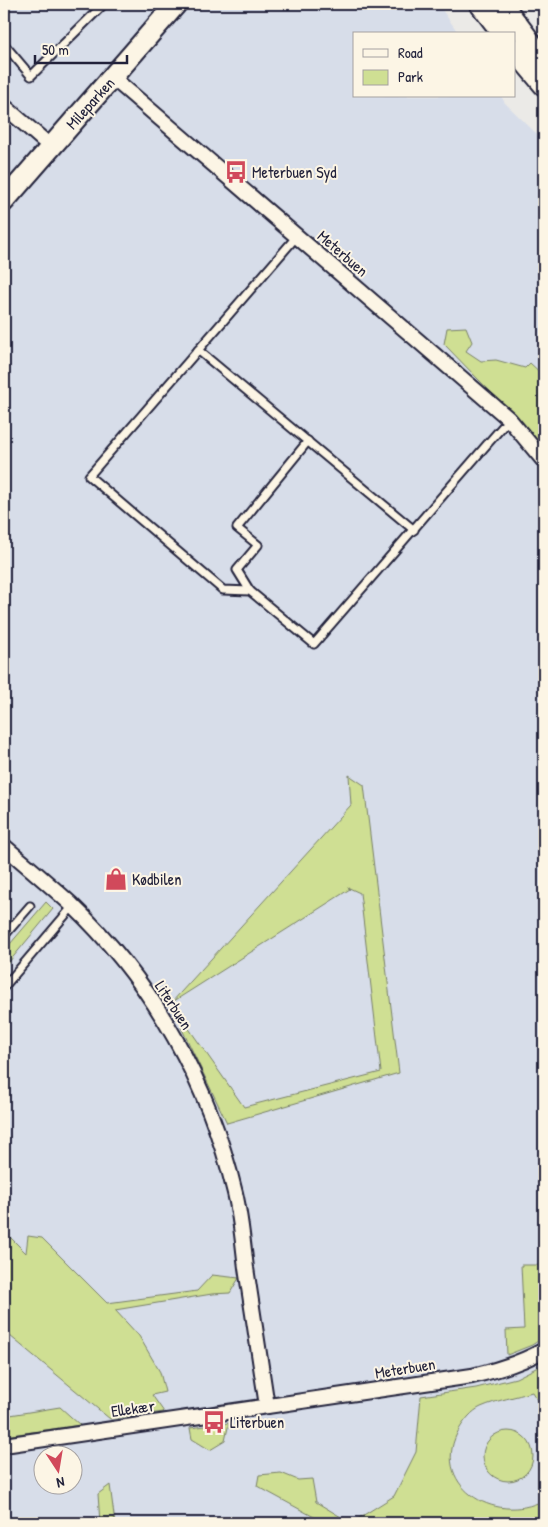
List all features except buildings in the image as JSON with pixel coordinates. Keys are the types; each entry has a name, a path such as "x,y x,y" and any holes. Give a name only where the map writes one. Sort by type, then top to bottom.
{"street":[{"name":"Mileparken","path":"4,201 176,4"},
{"path":"480,4 501,32"},
{"path":"502,4 544,60"},
{"path":"516,51 544,85"},
{"name":"Meterbuen","path":"113,78 509,419 544,461"},
{"path":"4,106 51,147"},
{"name":"Literbuen","path":"4,846 73,906 113,949 154,1003 182,1050 206,1100 224,1152 236,1196 267,1406"},
{"name":"Meterbuen","path":"267,1406 472,1376 502,1369 530,1358 544,1350"},
{"name":"Ellekær","path":"4,1445 267,1406"}],"lane":[{"path":"4,44 32,76 104,4"},
{"path":"250,591 223,590 89,476 297,236"},
{"path":"198,350 414,530"},
{"path":"308,441 237,528 258,545 237,570 250,591 314,644 509,419"},
{"path":"4,936 30,906"},
{"path":"4,987 73,906"}],"shaded area":[{"path":"4,4 438,4 458,32 353,32 353,98 502,98 544,141 544,1523 4,1523"}],"green space":[{"path":"466,327 472,342 466,351 481,361 496,360 525,368 530,363 544,376 544,447 444,344 447,328"},
{"path":"349,775 364,785 399,1073 227,1123 181,1027 185,1023 244,1107 381,1072 360,893 347,887 350,889 171,1003 351,805"},
{"path":"46,902 53,909 4,968 4,951"},
{"path":"4,1231 26,1253 28,1236 42,1238 107,1303 197,1291 212,1275 239,1278 230,1293 212,1294 115,1310 139,1336 160,1372 165,1392 152,1395 164,1412 110,1419 4,1331"},
{"path":"521,1265 544,1265 544,1337 532,1345 507,1355 506,1330 524,1329"},
{"path":"544,1364 544,1396 537,1400 532,1392 481,1407 469,1416 462,1425 452,1448 452,1466 459,1482 471,1495 487,1504 505,1508 525,1507 544,1500 544,1515 539,1523 351,1523 394,1496 416,1452 421,1396 476,1388 516,1378"},
{"path":"60,1407 80,1425 4,1436 4,1416"},
{"path":"229,1423 225,1441 210,1450 192,1439 190,1428"},
{"path":"508,1431 518,1433 526,1438 531,1446 533,1456 531,1466 526,1474 518,1479 508,1481 498,1479 490,1474 485,1466 483,1456 485,1446 490,1438 498,1433"},
{"path":"281,1473 298,1480 312,1479 316,1502 351,1523 325,1523 257,1486 259,1475"},
{"path":"110,1485 115,1523 100,1523 98,1494"}],"place":[{"name":"Meterbuen Syd","path":"236,172"},
{"name":"Kødbilen","path":"116,879"},
{"name":"Literbuen","path":"214,1422"}]}
